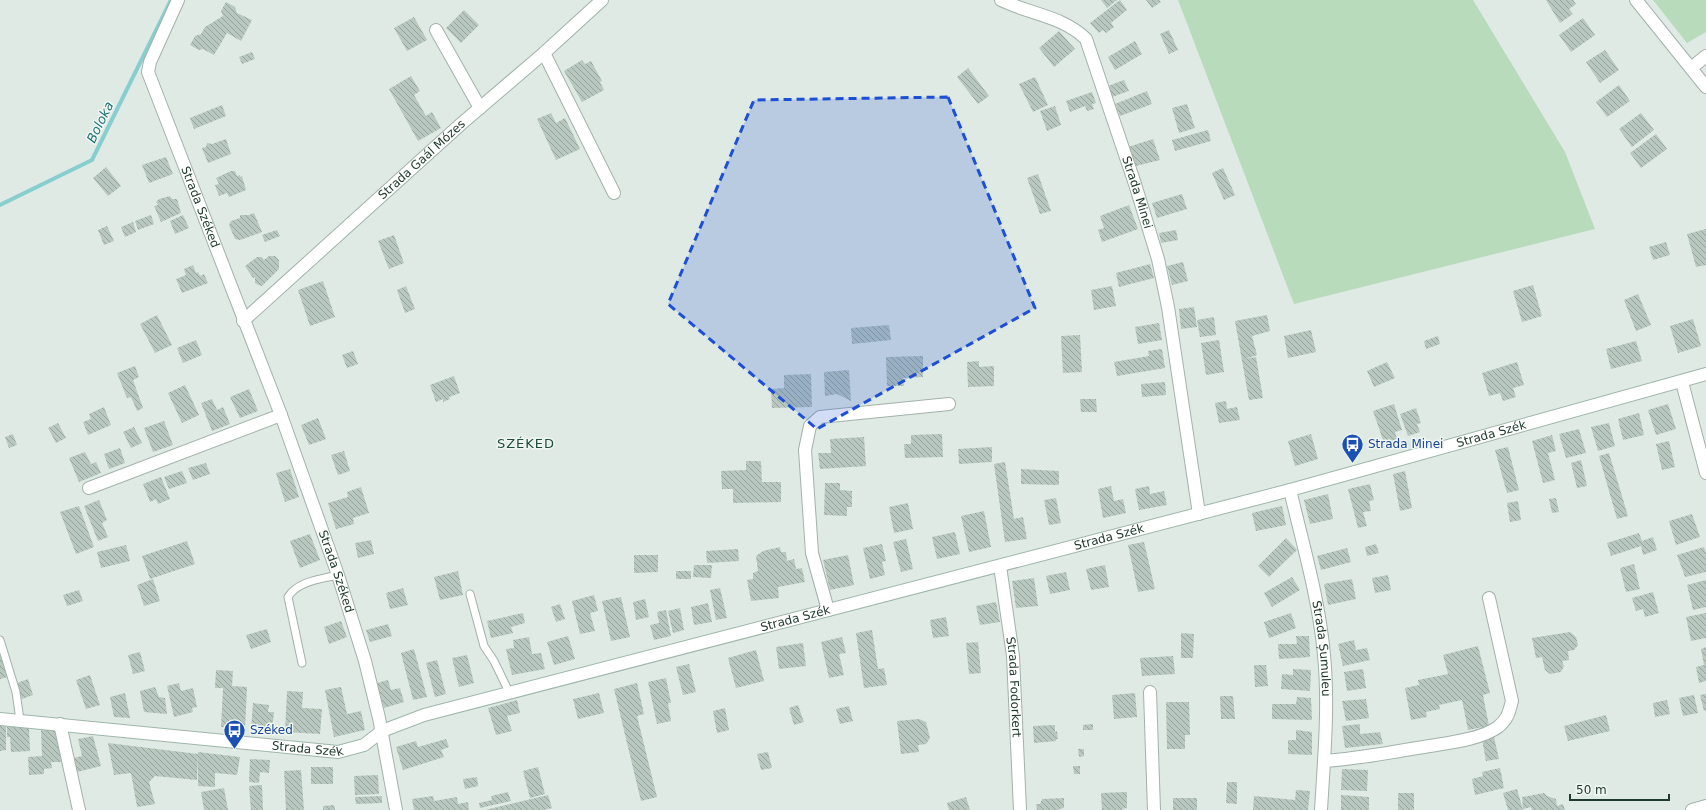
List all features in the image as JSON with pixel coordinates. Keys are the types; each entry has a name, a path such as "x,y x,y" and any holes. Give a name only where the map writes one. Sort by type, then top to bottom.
{"street":[{"name":"Strada Széked","path":"178,0 150,62 148,72 207,223 243,321 281,415 338,575 365,661 382,732"},
{"name":"Strada Gaál Mózes","path":"243,321 602,0"},
{"name":"Strada Minei","path":"1001,0 1061,21 1077,30 1086,39 1135,184 1158,259 1168,307 1199,514"},
{"path":"1636,0 1706,87"},
{"path":"436,30 480,108"},
{"path":"544,53 614,192"},
{"path":"1691,68 1706,56"},
{"name":"Strada Szék","path":"0,719 338,752 364,745 382,732 424,715 1290,490 1682,382 1706,374"},
{"path":"1682,382 1706,473"},
{"path":"828,610 812,553 805,450 810,426 820,417 949,404"},
{"path":"89,488 281,415"},
{"name":"Strada Șumuleu","path":"1290,490 1310,574 1324,655 1326,695 1321,810"},
{"name":"Strada Fodorkert","path":"1000,566 1013,656 1020,810"},
{"path":"1324,761 1372,756 1456,741 1477,736 1497,728 1508,718 1512,701 1489,598"},
{"path":"1150,692 1154,810"},
{"path":"60,724 79,810"},
{"path":"382,732 396,810"},
{"path":"1692,810 1706,806"}],"lane":[{"path":"302,663 288,597 296,588 311,581 338,575"},
{"path":"470,594 484,646 494,661 510,692"},
{"path":"0,640 16,692 20,720"}],"highlighted area":[{"path":"948,97 1035,308 817,429 668,304 754,100"}],"green space":[{"path":"1178,0 1473,0 1565,152 1595,229 1294,304"},
{"path":"1653,0 1706,0 1706,32 1687,43"}],"building":[{"path":"1101,0 1117,0 1107,8"},
{"path":"1120,0 1127,10 1111,23 1114,27 1106,33 1103,30 1099,33 1090,23"},
{"path":"1146,0 1159,0 1161,2 1152,8"},
{"path":"1546,0 1573,0 1576,4 1569,9 1573,14 1560,23"},
{"path":"226,2 235,7 237,13 252,20 241,41 227,33 214,55 203,49 199,50 190,45 195,36 201,34 205,27 223,16 221,11"},
{"path":"464,10 479,25 461,43 446,28"},
{"path":"414,17 427,40 407,51 394,28"},
{"path":"1583,18 1595,35 1571,52 1559,35"},
{"path":"1169,30 1178,50 1169,54 1160,34"},
{"path":"1059,31 1075,49 1054,67 1039,48"},
{"path":"1135,41 1142,54 1115,70 1108,57"},
{"path":"1605,50 1619,70 1600,83 1586,62"},
{"path":"252,52 255,59 242,64 239,57"},
{"path":"582,60 585,64 591,61 602,81 600,82 604,90 582,102 564,71"},
{"path":"968,68 989,96 978,104 957,77"},
{"path":"411,76 420,91 414,95 426,116 432,112 441,128 418,141 389,89"},
{"path":"1035,77 1048,105 1033,112 1019,84"},
{"path":"1124,80 1129,91 1112,97 1108,86"},
{"path":"1619,85 1630,101 1607,117 1596,102"},
{"path":"1147,91 1152,104 1120,116 1115,104"},
{"path":"1092,92 1096,103 1092,104 1094,109 1087,111 1085,106 1070,112 1066,101"},
{"path":"1187,104 1195,128 1179,133 1172,108"},
{"path":"222,105 226,116 194,129 190,118"},
{"path":"1055,106 1061,125 1047,131 1040,111"},
{"path":"551,113 556,123 565,118 580,149 556,160 537,119"},
{"path":"1641,113 1654,130 1632,147 1619,129"},
{"path":"1208,130 1211,141 1175,151 1172,140"},
{"path":"1656,134 1667,149 1641,168 1630,153"},
{"path":"226,139 231,154 208,163 202,148 206,147 207,143 212,144"},
{"path":"1153,139 1160,160 1136,166 1128,147"},
{"path":"166,157 173,174 149,183 142,165"},
{"path":"106,167 121,186 108,196 93,178"},
{"path":"1223,168 1235,195 1224,200 1212,173"},
{"path":"231,171 235,171 237,176 242,176 246,190 229,197 227,193 219,196 215,185 219,184 216,178"},
{"path":"1038,174 1051,211 1040,214 1027,178"},
{"path":"1182,194 1187,209 1157,218 1152,203"},
{"path":"170,196 172,199 177,199 181,213 161,222 154,206 158,205 156,202 159,199"},
{"path":"1129,205 1138,229 1102,242 1098,230 1104,228 1100,216"},
{"path":"254,213 262,232 240,240 235,239 229,225 231,221 240,218 240,215 249,215"},
{"path":"151,215 154,224 138,230 135,221"},
{"path":"183,215 189,228 175,234 170,221"},
{"path":"133,222 136,232 125,237 121,227"},
{"path":"107,226 114,241 104,245 98,230"},
{"path":"1706,229 1706,265 1696,267 1687,234"},
{"path":"277,230 280,236 265,242 262,235"},
{"path":"1176,230 1178,240 1161,243 1159,233"},
{"path":"394,235 404,263 389,269 378,241"},
{"path":"1666,242 1670,255 1653,260 1649,247"},
{"path":"269,256 275,256 279,260 279,269 262,286 258,285 255,283 255,277 253,278 245,266 257,257 262,257 264,260"},
{"path":"1183,262 1188,281 1172,285 1167,266"},
{"path":"1150,264 1154,278 1119,287 1116,273"},
{"path":"193,265 196,273 198,272 200,276 204,274 208,283 182,293 176,279 186,275 184,269"},
{"path":"323,281 335,317 310,326 298,290"},
{"path":"1533,285 1542,316 1522,322 1513,291"},
{"path":"406,286 415,309 405,313 397,290"},
{"path":"1112,286 1116,306 1094,310 1091,290"},
{"path":"1638,294 1651,325 1636,331 1624,300"},
{"path":"1194,307 1197,327 1181,329 1179,309"},
{"path":"157,315 172,345 155,353 140,324"},
{"path":"1267,315 1270,331 1252,336 1257,355 1245,359 1256,357 1263,398 1249,400 1235,321"},
{"path":"1214,317 1216,335 1200,337 1197,320"},
{"path":"1693,319 1701,346 1678,353 1670,326"},
{"path":"1159,323 1162,340 1138,344 1135,327"},
{"path":"889,325 891,340 852,344 851,328"},
{"path":"1311,330 1316,352 1288,358 1284,336"},
{"path":"1080,335 1082,372 1063,373 1061,336"},
{"path":"1438,336 1440,344 1426,349 1424,341"},
{"path":"196,340 202,355 183,363 177,348"},
{"path":"1219,340 1224,372 1206,375 1201,343"},
{"path":"1636,341 1642,361 1611,369 1606,349"},
{"path":"1162,349 1165,368 1117,376 1114,362 1149,356 1148,351"},
{"path":"353,351 358,364 347,368 342,355"},
{"path":"923,356 923,377 903,378 904,386 887,386 886,357"},
{"path":"979,361 979,367 994,366 994,386 968,387 967,362"},
{"path":"1387,362 1395,378 1374,387 1367,371"},
{"path":"1517,362 1524,385 1513,388 1516,397 1503,401 1500,393 1489,396 1482,373"},
{"path":"135,366 139,377 133,380 143,408 137,411 131,397 127,398 117,373"},
{"path":"849,370 851,401 837,394 825,396 824,372"},
{"path":"811,374 812,407 772,408 771,389 784,388 784,375"},
{"path":"454,376 460,393 449,397 450,399 443,402 443,399 436,402 430,385"},
{"path":"1165,382 1166,395 1142,397 1141,384"},
{"path":"185,385 199,415 182,423 168,393"},
{"path":"249,389 258,411 240,418 230,397"},
{"path":"212,399 217,410 223,407 230,424 212,431 201,403"},
{"path":"1080,399 1096,399 1097,412 1081,412"},
{"path":"1226,401 1227,409 1237,407 1240,420 1219,423 1215,403"},
{"path":"1394,404 1402,430 1395,432 1397,439 1384,443 1373,411"},
{"path":"1668,404 1676,429 1656,435 1648,410"},
{"path":"104,407 111,425 88,435 83,422 91,419 89,414"},
{"path":"1416,408 1421,423 1417,424 1420,432 1408,436 1400,414"},
{"path":"1639,413 1644,435 1623,440 1618,419"},
{"path":"318,418 326,439 309,445 301,425"},
{"path":"164,421 173,445 153,452 144,428"},
{"path":"58,423 66,438 56,443 48,428"},
{"path":"1609,423 1615,446 1598,451 1591,427"},
{"path":"134,427 142,443 131,448 123,432"},
{"path":"1579,429 1586,453 1566,458 1559,434"},
{"path":"13,434 17,445 9,448 5,437"},
{"path":"942,434 943,457 905,458 904,444 911,444 911,435"},
{"path":"1311,434 1318,459 1295,466 1288,441"},
{"path":"1552,435 1556,451 1548,453 1555,480 1543,483 1532,441"},
{"path":"864,437 866,466 820,469 818,453 831,453 830,439"},
{"path":"1669,441 1675,467 1662,470 1656,444"},
{"path":"992,447 992,462 959,464 958,449"},
{"path":"1508,447 1519,490 1507,493 1495,450"},
{"path":"120,448 125,463 109,469 104,454"},
{"path":"344,451 350,471 338,475 331,455"},
{"path":"85,452 91,464 96,462 101,473 79,482 69,458"},
{"path":"1609,453 1628,516 1617,519 1599,456"},
{"path":"1581,460 1587,486 1577,488 1571,463"},
{"path":"746,461 761,461 762,482 781,482 781,502 733,503 733,489 722,489 721,471 746,470"},
{"path":"1005,462 1014,519 1023,517 1027,539 1005,542 994,464"},
{"path":"206,463 210,474 193,480 188,468"},
{"path":"290,469 299,497 285,502 276,473"},
{"path":"1021,469 1059,471 1059,485 1021,484"},
{"path":"182,471 187,483 169,489 164,477"},
{"path":"1405,471 1412,508 1400,511 1393,474"},
{"path":"161,477 170,499 158,504 156,499 150,502 143,484"},
{"path":"825,483 840,483 840,490 852,491 852,507 847,507 847,516 824,515"},
{"path":"1370,484 1374,500 1369,501 1371,511 1363,512 1367,526 1358,528 1348,489"},
{"path":"1111,486 1114,501 1123,499 1126,513 1103,518 1098,489"},
{"path":"1149,486 1150,494 1164,491 1167,505 1139,510 1135,489"},
{"path":"361,487 369,513 353,518 354,524 336,529 328,503 348,497 347,492"},
{"path":"1328,494 1333,519 1310,524 1304,500"},
{"path":"1056,498 1061,523 1049,525 1044,500"},
{"path":"1556,498 1559,512 1552,513 1549,499"},
{"path":"99,500 107,520 102,523 108,537 98,541 84,506"},
{"path":"1518,501 1521,520 1510,522 1507,503"},
{"path":"908,503 913,529 894,533 889,507"},
{"path":"79,506 94,547 76,554 60,512"},
{"path":"1282,506 1286,525 1256,531 1252,513"},
{"path":"984,511 991,547 969,552 961,516"},
{"path":"1692,514 1700,537 1676,545 1669,521"},
{"path":"955,532 960,554 937,559 932,537"},
{"path":"1639,533 1642,541 1653,537 1657,550 1643,555 1641,546 1611,556 1607,543"},
{"path":"310,534 320,560 300,568 290,541"},
{"path":"1286,538 1297,550 1269,577 1258,566"},
{"path":"906,539 913,569 901,572 893,542"},
{"path":"371,540 374,554 358,558 355,543"},
{"path":"187,541 195,564 150,579 142,556"},
{"path":"1144,542 1155,589 1138,592 1128,545"},
{"path":"882,544 886,561 882,562 885,575 870,579 863,548"},
{"path":"1376,544 1379,553 1367,556 1365,547"},
{"path":"126,545 130,561 101,568 97,552"},
{"path":"780,547 781,552 786,552 787,561 794,559 796,569 802,568 805,582 778,587 779,598 751,601 747,580 753,579 753,573 758,571 756,556 763,551"},
{"path":"1704,547 1706,553 1706,572 1685,577 1677,555"},
{"path":"1347,548 1351,562 1321,570 1317,556"},
{"path":"738,549 739,561 707,563 706,551"},
{"path":"634,555 658,555 658,572 634,573"},
{"path":"848,555 854,585 830,590 823,560"},
{"path":"1634,564 1640,589 1626,592 1620,568"},
{"path":"694,565 712,565 711,578 693,577"},
{"path":"1105,565 1109,587 1091,590 1086,569"},
{"path":"458,571 463,595 440,600 434,577"},
{"path":"676,571 691,571 691,579 676,579"},
{"path":"1066,572 1070,590 1050,594 1046,576"},
{"path":"1388,575 1391,590 1375,593 1372,578"},
{"path":"1292,577 1300,590 1272,607 1264,593"},
{"path":"1034,578 1038,606 1016,608 1012,581"},
{"path":"153,579 160,601 144,606 137,585"},
{"path":"1352,579 1356,599 1328,605 1324,584"},
{"path":"1706,580 1706,607 1693,610 1687,585"},
{"path":"403,588 408,605 390,609 386,593"},
{"path":"720,588 727,618 716,620 710,590"},
{"path":"79,590 83,601 67,606 63,595"},
{"path":"1653,592 1659,613 1645,617 1643,609 1636,611 1632,598"},
{"path":"594,595 598,611 590,613 595,631 580,634 572,601"},
{"path":"621,597 630,637 611,641 602,601"},
{"path":"645,599 649,617 636,620 633,602"},
{"path":"996,602 1000,622 980,625 976,606"},
{"path":"708,603 712,622 694,625 691,607"},
{"path":"560,604 565,619 556,622 551,607"},
{"path":"680,608 684,630 673,633 668,611"},
{"path":"666,610 671,636 654,640 650,625 659,623 657,612"},
{"path":"523,613 525,623 511,627 513,633 491,638 487,621"},
{"path":"1291,613 1296,628 1269,638 1264,622"},
{"path":"1706,613 1706,638 1691,641 1686,617"},
{"path":"946,617 949,636 933,638 930,620"},
{"path":"341,621 347,637 329,644 324,627"},
{"path":"388,624 392,636 370,642 366,630"},
{"path":"267,629 271,642 251,649 246,635"},
{"path":"872,630 878,669 884,668 887,685 864,688 856,633"},
{"path":"1570,632 1576,637 1578,645 1574,650 1568,651 1569,660 1562,661 1564,666 1561,672 1550,674 1545,670 1542,657 1536,658 1532,638"},
{"path":"1181,633 1194,634 1193,658 1181,658"},
{"path":"568,636 575,659 554,665 547,642"},
{"path":"1296,636 1309,636 1310,657 1279,659 1278,644 1297,644"},
{"path":"529,637 532,654 541,653 545,669 512,675 506,649 514,648 513,640"},
{"path":"842,637 846,653 839,654 844,675 829,678 821,642"},
{"path":"1354,640 1356,650 1367,648 1370,660 1343,666 1338,644"},
{"path":"978,642 981,673 969,674 966,643"},
{"path":"803,643 806,666 779,669 776,647"},
{"path":"1478,646 1490,693 1483,695 1489,726 1468,730 1462,700 1439,705 1440,709 1426,712 1427,717 1411,720 1405,688 1419,685 1418,680 1448,674 1443,655"},
{"path":"1706,647 1706,681 1699,683 1696,667 1704,665 1701,649"},
{"path":"414,649 427,697 413,700 401,653"},
{"path":"756,650 764,681 736,688 728,658"},
{"path":"140,652 145,671 133,674 128,655"},
{"path":"0,653 8,677 0,679"},
{"path":"467,655 474,683 459,687 452,658"},
{"path":"1173,656 1175,674 1142,676 1140,658"},
{"path":"437,660 446,694 435,697 426,663"},
{"path":"689,664 696,692 683,695 676,667"},
{"path":"1254,665 1266,665 1268,686 1255,687"},
{"path":"1293,669 1311,670 1310,691 1281,689 1282,674 1293,675"},
{"path":"1363,669 1366,688 1347,691 1344,672"},
{"path":"216,670 233,671 232,686 247,687 245,729 221,727 223,688 215,688"},
{"path":"90,675 100,705 86,709 76,680"},
{"path":"666,678 671,703 668,703 671,721 657,724 648,682"},
{"path":"28,679 33,695 22,699 17,683"},
{"path":"388,680 391,690 400,688 404,702 384,708 377,683"},
{"path":"179,683 181,691 193,688 197,707 192,708 193,712 174,717 167,686"},
{"path":"637,683 644,714 637,716 657,797 641,801 614,689"},
{"path":"155,687 159,697 165,698 167,714 144,712 140,691"},
{"path":"341,687 347,714 361,711 365,730 334,737 325,690"},
{"path":"287,691 303,692 302,708 322,709 320,734 285,732"},
{"path":"125,693 130,718 114,717 110,697"},
{"path":"599,693 604,713 578,719 573,699"},
{"path":"1135,693 1137,717 1114,719 1112,695"},
{"path":"1706,694 1706,710 1704,711 1700,695"},
{"path":"1694,695 1698,713 1683,716 1679,698"},
{"path":"1220,696 1233,696 1235,719 1221,719"},
{"path":"1297,697 1311,698 1312,720 1272,719 1272,704 1296,704"},
{"path":"1366,699 1369,718 1346,721 1342,701"},
{"path":"517,700 520,713 507,716 512,731 496,735 488,708"},
{"path":"1667,700 1670,714 1655,717 1653,703"},
{"path":"1166,702 1189,702 1190,735 1185,735 1185,749 1167,749"},
{"path":"253,703 269,705 268,712 274,712 272,731 251,729"},
{"path":"798,705 804,722 794,725 789,708"},
{"path":"849,706 853,721 840,724 836,709"},
{"path":"725,708 729,730 717,733 713,711"},
{"path":"1606,715 1610,731 1568,741 1564,726"},
{"path":"919,719 926,722 930,738 926,744 918,745 919,752 901,754 897,721"},
{"path":"1093,724 1093,730 1083,730 1083,725"},
{"path":"1360,724 1360,734 1380,732 1383,744 1345,748 1342,726"},
{"path":"1055,725 1055,732 1057,731 1058,739 1056,739 1056,741 1034,743 1033,726"},
{"path":"0,726 6,726 6,750 0,751"},
{"path":"7,727 29,727 30,751 11,752 10,737 7,737"},
{"path":"59,729 61,762 51,762 52,768 44,769 44,774 29,775 28,757 42,756 41,730"},
{"path":"1296,730 1312,732 1312,755 1288,754 1288,740 1296,740"},
{"path":"93,736 101,766 77,772 74,758 82,756 78,739"},
{"path":"1494,737 1499,759 1486,761 1482,739"},
{"path":"446,739 449,747 441,750 444,757 403,770 396,747 416,741 418,747"},
{"path":"108,743 198,754 197,780 155,776 149,782 155,804 137,807 131,773 114,775"},
{"path":"1078,749 1084,749 1084,756 1079,757"},
{"path":"198,752 240,757 237,775 215,773 215,787 198,786"},
{"path":"768,752 772,768 761,770 757,754"},
{"path":"250,759 270,760 269,773 260,772 259,783 249,782"},
{"path":"1073,766 1080,766 1080,774 1074,774"},
{"path":"311,767 333,767 333,784 311,784"},
{"path":"538,767 545,794 530,798 523,771"},
{"path":"1500,768 1504,788 1475,795 1472,779 1483,776 1482,772"},
{"path":"1342,769 1368,770 1367,791 1341,790"},
{"path":"301,770 304,810 286,810 284,771"},
{"path":"378,775 379,794 355,795 354,776"},
{"path":"477,777 478,786 465,789 463,779"},
{"path":"1227,782 1237,782 1237,804 1226,803"},
{"path":"262,785 263,810 251,810 249,786"},
{"path":"224,788 228,810 204,810 201,792"},
{"path":"1517,789 1523,810 1508,810 1503,793"},
{"path":"1296,790 1310,791 1308,810 1253,810 1254,796 1295,800"},
{"path":"508,792 511,801 480,808 479,803 492,800 491,796"},
{"path":"1127,792 1127,808 1122,810 1102,810 1101,793"},
{"path":"1398,793 1414,793 1414,810 1398,810"},
{"path":"1544,793 1547,796 1556,799 1557,806 1563,804 1565,810 1532,810 1531,807 1523,809 1522,797"},
{"path":"548,795 552,808 544,810 485,810"},
{"path":"1341,795 1369,797 1369,810 1341,810"},
{"path":"382,796 382,803 356,804 355,797"},
{"path":"433,796 434,801 457,797 458,804 468,802 469,810 414,810 412,799"},
{"path":"966,797 970,810 949,810 947,803"},
{"path":"1064,798 1064,808 1059,810 1037,810 1036,804 1040,804 1042,799"},
{"path":"1173,798 1197,798 1197,810 1173,810"},
{"path":"334,805 335,810 323,810 323,806"}],"waterway":[{"name":"Boloka","path":"0,205 92,160 171,0"}],"place":[{"name":"Strada Minei","path":"1352,464"},
{"name":"Széked","path":"234,750"}],"district":[{"name":"SZÉKED","path":"526,443"}]}
